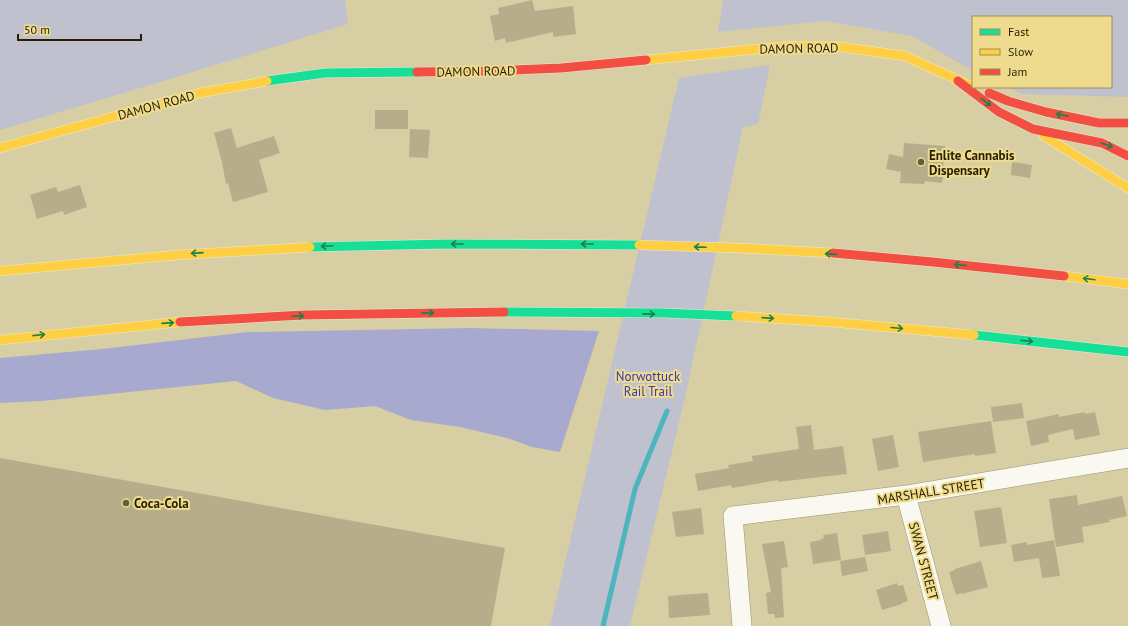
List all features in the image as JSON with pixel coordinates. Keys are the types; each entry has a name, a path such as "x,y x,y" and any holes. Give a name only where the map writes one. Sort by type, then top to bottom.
{"main road":[{"name":"DAMON ROAD","path":"0,148 200,93 240,85 326,73 493,71 554,68 588,66 776,47 834,46 905,56 972,86"},
{"name":"DAMON ROAD","path":"955,79 999,112 1033,128 1070,153 1128,188"},
{"name":"DAMON ROAD","path":"976,88 1008,101 1046,112 1099,123 1128,123"},
{"name":"DAMON ROAD","path":"1033,128 1102,143 1128,156"},
{"path":"0,271 179,254 332,246 442,244 626,245 739,248 933,262 1128,284"},
{"path":"0,340 165,323 280,316 462,312 610,313 729,315 944,332 1128,352"}],"street":[{"name":"MARSHALL STREET","path":"742,626 733,516 906,495 1128,458"},
{"name":"SWAN STREET","path":"906,495 941,626"}],"green space":[{"path":"0,0 345,0 348,24 0,130"},
{"path":"723,0 1128,0 1128,97 1022,94 1009,88 1112,88 1112,16 972,16 972,70 912,36 825,21 718,32"},
{"name":"Norwottuck Rail Trail","path":"770,65 758,124 743,127 686,393 630,626 550,626 679,78"}],"shaded area":[{"path":"471,328 599,331 560,452 532,447 507,438 460,427 411,420 375,406 325,410 273,398 236,381 42,401 0,403 0,358 102,349 248,332"}],"building":[{"path":"532,0 535,11 573,6 576,34 553,37 553,32 506,43 505,38 495,41 490,16 499,14 498,8"},
{"path":"375,110 408,110 408,129 375,129"},
{"path":"231,128 237,148 274,136 280,153 259,160 268,192 233,202 228,183 226,184 214,133"},
{"path":"410,129 430,130 428,158 409,157"},
{"path":"904,143 945,146 942,183 925,181 924,184 900,183 901,172 886,169 889,154 903,157"},
{"path":"1012,162 1032,165 1030,178 1011,175"},
{"path":"80,185 87,207 64,215 63,211 37,219 30,195 56,187 58,192"},
{"path":"1022,403 1024,418 993,422 991,407"},
{"path":"1085,412 1085,414 1095,412 1100,435 1075,440 1073,429 1048,435 1049,442 1031,446 1026,421 1059,414 1059,417"},
{"path":"991,421 996,453 975,456 975,454 923,462 918,432"},
{"path":"811,425 814,450 843,446 847,474 778,482 778,480 732,488 731,485 698,491 695,474 729,468 728,465 753,461 752,456 799,449 796,427"},
{"path":"893,435 899,467 878,471 872,439"},
{"name":"Coca-Cola","path":"0,458 505,548 491,626 0,626"},
{"path":"1077,495 1078,505 1122,496 1127,516 1109,520 1110,522 1082,527 1084,542 1056,547 1049,499"},
{"path":"1001,507 1007,543 980,547 974,511"},
{"path":"701,508 704,534 676,537 672,512"},
{"path":"888,531 891,551 865,555 862,535"},
{"path":"837,533 841,560 813,564 810,542 821,540 824,538 823,535"},
{"path":"1054,540 1060,576 1042,578 1039,558 1014,562 1011,545 1027,542 1027,545"},
{"path":"784,541 788,567 781,568 784,617 775,618 774,614 768,614 766,593 771,592 762,544"},
{"path":"865,557 868,571 842,576 840,561"},
{"path":"981,561 988,587 956,595 949,572"},
{"path":"897,583 898,586 903,585 908,601 882,610 876,590"},
{"path":"708,593 710,615 669,618 668,596"}],"waterway":[{"path":"603,626 635,489 667,411"}],"traffic: fast":[{"path":"267,81 325,73 417,72"},
{"path":"310,247 446,244 639,245"},
{"path":"504,312 664,313 736,316"},
{"path":"974,335 1128,352"}],"traffic: slow":[{"path":"646,60 788,46 834,46 905,56 972,87"},
{"path":"0,148 200,93 267,81"},
{"path":"1044,136 1128,188"},
{"path":"639,245 833,253"},
{"path":"0,271 178,255 310,247"},
{"path":"1064,276 1128,284"},
{"path":"736,316 831,322 974,335"},
{"path":"0,340 180,322"}],"traffic: jam":[{"path":"417,72 561,68 646,60"},
{"path":"958,81 999,112 1033,129 1102,143 1128,156"},
{"path":"989,93 1008,101 1046,112 1099,123 1128,123"},
{"path":"833,253 1064,276"},
{"path":"180,322 303,315 504,312"}],"place":[{"name":"Enlite Cannabis Dispensary","path":"921,162"},
{"name":"Coca-Cola","path":"126,503"}]}
